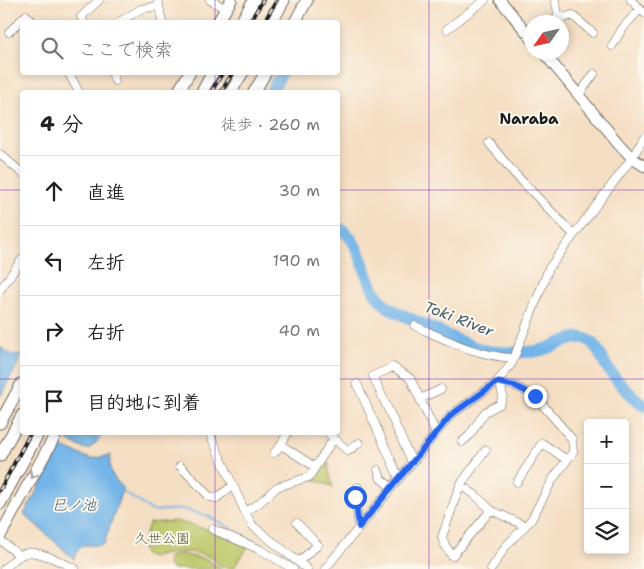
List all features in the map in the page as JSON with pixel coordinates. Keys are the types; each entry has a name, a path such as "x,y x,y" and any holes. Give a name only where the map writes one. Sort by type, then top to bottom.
{"main road":[{"path":"242,20 254,0"},
{"path":"273,20 284,0"},
{"path":"295,20 307,0"},
{"path":"219,20 229,5"},
{"path":"179,90 188,75"},
{"path":"203,90 211,75"},
{"path":"233,90 241,75"},
{"path":"255,90 264,75"},
{"path":"0,423 20,387"},
{"path":"0,456 20,419"},
{"path":"0,504 38,435"},
{"path":"0,536 55,435"}],"street":[{"path":"83,20 81,17 99,0"},
{"path":"210,0 229,5"},
{"path":"447,29 485,0"},
{"path":"500,0 524,29"},
{"path":"555,0 559,15"},
{"path":"612,46 622,29 642,11 631,0"},
{"path":"122,20 141,9 159,3 162,20"},
{"path":"21,20 26,15 31,20"},
{"path":"569,16 572,15 593,32"},
{"path":"9,32 20,21"},
{"path":"549,60 632,158 644,166"},
{"path":"578,96 594,74"},
{"path":"70,75 78,90"},
{"path":"113,75 115,81"},
{"path":"325,569 451,415 500,383 514,357 550,268 632,158 644,137"},
{"path":"489,143 514,173 574,235"},
{"path":"0,154 20,171"},
{"path":"0,290 20,262"},
{"path":"415,326 466,349 492,356 514,357"},
{"path":"412,462 373,376 393,367 410,378 436,433"},
{"path":"462,442 469,436 485,412 500,404 503,396 500,383"},
{"path":"491,569 506,546 531,520 553,479 574,452 572,439 535,396 515,386 500,383"},
{"path":"357,384 399,478"},
{"path":"420,399 442,389"},
{"path":"210,435 253,526 296,566"},
{"path":"274,453 286,435"},
{"path":"330,435 348,451 359,443"},
{"path":"245,512 258,504 277,487 309,477 334,438"},
{"path":"517,482 542,443 567,460"},
{"path":"280,444 315,467"},
{"path":"486,450 460,485 442,537 452,556 491,510"},
{"path":"180,466 210,497 217,498 233,485"},
{"path":"378,470 381,479 391,487"},
{"path":"460,485 474,494 491,510 525,526"},
{"path":"358,487 355,497 359,527"},
{"path":"296,566 318,545 297,523"},
{"path":"212,529 296,566 307,569"},
{"path":"0,540 20,556"},
{"path":"4,569 20,556 28,553 52,558 74,569"}],"green space":[{"path":"325,462 330,465 328,468 333,487 313,479"},
{"name":"久世公園","path":"177,521 213,531 248,547 233,569 221,566 209,557 198,553 178,552 151,558 144,555 142,547 149,523"},
{"path":"180,554 206,559 222,569 171,569 168,564 168,557"}],"water":[{"path":"0,347 10,354 20,356 20,360 0,397"},
{"path":"68,435 102,435 88,449 84,449 66,439"},
{"name":"巳ノ池","path":"62,447 91,459 110,455 112,473 123,487 104,544 83,546 77,552 74,559 24,514"}],"waterway":[{"name":"Toki River","path":"272,90 280,75"},
{"name":"Toki River","path":"340,229 348,235 355,245 375,292 382,302 393,310 466,344 489,351 537,351 573,338 584,338 595,346 615,378 644,406"},
{"path":"122,491 153,511 182,509 208,516 289,561 299,569"}],"railway":[{"path":"251,20 263,0"},
{"path":"265,20 277,0"},
{"path":"212,90 221,75"},
{"path":"222,90 231,75"},
{"path":"0,490 29,435"}],"district":[{"name":"Naraba","path":"529,119"}],"route":[{"path":"355,497 359,527 451,415 497,382 515,386 535,396"}]}
